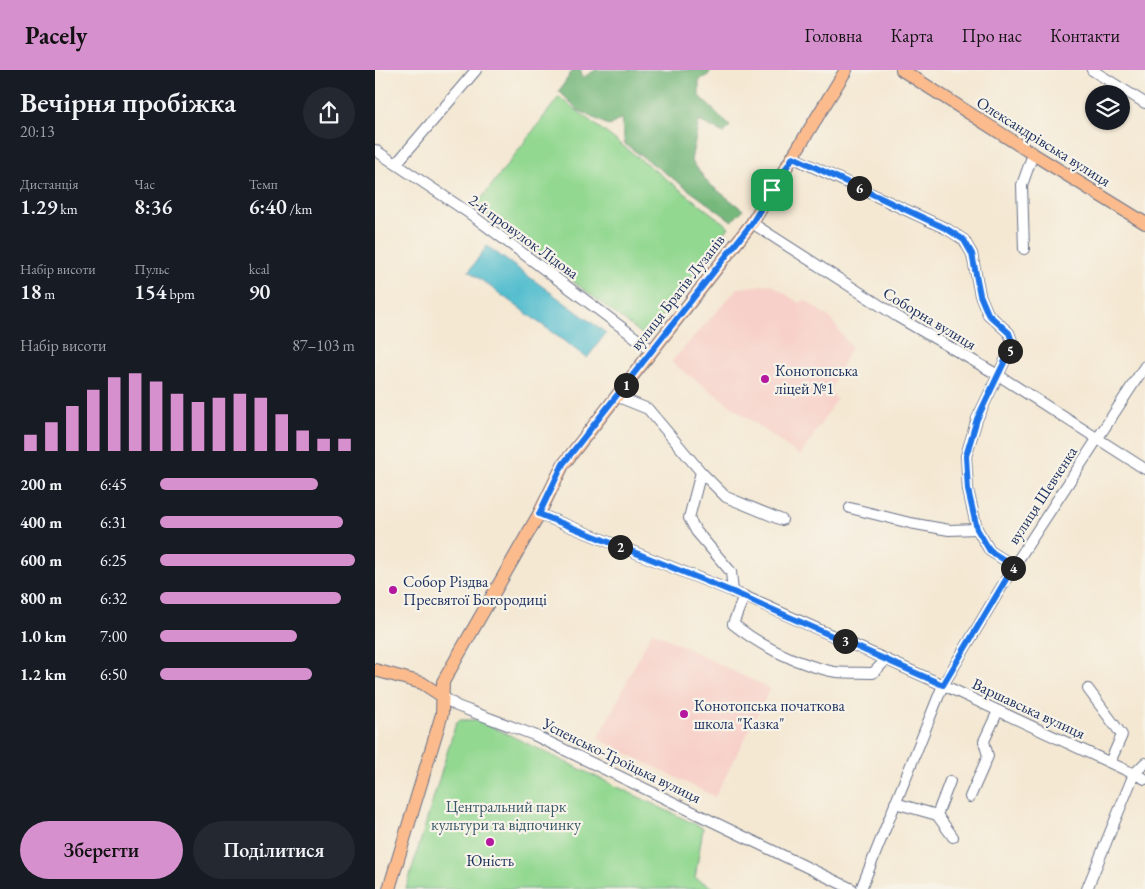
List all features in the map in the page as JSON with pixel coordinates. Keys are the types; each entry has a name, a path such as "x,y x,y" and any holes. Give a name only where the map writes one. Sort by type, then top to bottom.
{"main road":[{"name":"вулиця Братів Лузанів","path":"389,889 441,714 443,682 539,514 563,464 752,223 846,70"},
{"name":"Олександрівська вулиця","path":"902,70 1145,223"},
{"name":"Успенсько-Троїцька вулиця","path":"375,670 422,684 442,696"}],"street":[{"path":"396,164 475,70"},
{"path":"1091,70 1145,103"},
{"name":"2-й провулок Лідова","path":"375,150 469,214 653,350"},
{"path":"1025,249 1022,185 1033,154"},
{"path":"793,157 947,229 964,240 972,254 980,295 988,314 1009,333 1013,344 977,419 966,456 968,490 977,529 990,551 1014,566"},
{"name":"Соборна вулиця","path":"752,223 898,317 998,375 1145,469"},
{"name":"вулиця Шевченка","path":"861,889 943,685 1014,566 1145,366"},
{"path":"616,396 649,408 701,472 726,497 781,520"},
{"path":"701,472 689,518 696,531 731,572 733,592"},
{"path":"850,508 910,523 949,530 977,529"},
{"name":"Варшавська вулиця","path":"539,514 744,596 998,710 1145,779"},
{"path":"744,596 733,624 750,638 793,659 832,671 873,672 886,660"},
{"path":"1088,689 1122,735 1110,762"},
{"name":"Успенсько-Троїцька вулиця","path":"442,696 457,706 534,735 852,889"},
{"path":"970,797 988,756 983,741 998,710"},
{"path":"1087,889 1134,774 1145,763"},
{"path":"937,815 950,782"},
{"path":"895,803 937,815 953,837"}],"shaded area":[{"name":"Конотопська ліцей №1","path":"771,284 799,303 805,300 830,318 851,347 830,391 837,399 800,456 671,362 738,288"},
{"name":"Конотопська початкова школа \"Казка\"","path":"652,631 770,689 715,797 598,739"}],"green space":[{"path":"573,70 581,70 582,78 596,70 711,70 708,75 699,80 699,96 730,126 724,133 699,121 691,160 708,183 743,210 732,221 625,144 621,118 610,126 578,110 559,91"},
{"path":"559,97 729,227 646,337 475,207"},
{"name":"Центральний парк культури та відпочинку","path":"459,720 478,720 703,828 695,878 716,889 406,889 456,723"}],"water":[{"path":"487,246 606,333 587,358 469,271"}],"place":[{"name":"Конотопська ліцей №1","path":"765,379"},
{"name":"Собор Різдва Пресвятої Богородиці","path":"393,590"},
{"name":"Конотопська початкова школа \"Казка\"","path":"684,714"},
{"name":"Юність","path":"490,842"}],"route":[{"path":"793,157 947,229 964,240 972,254 980,295 988,314 1009,333 1013,344 977,419 966,456 968,490 977,529 990,551 1014,566 943,685 733,592 549,520 539,514 563,464 752,223 772,190 793,157"}]}
